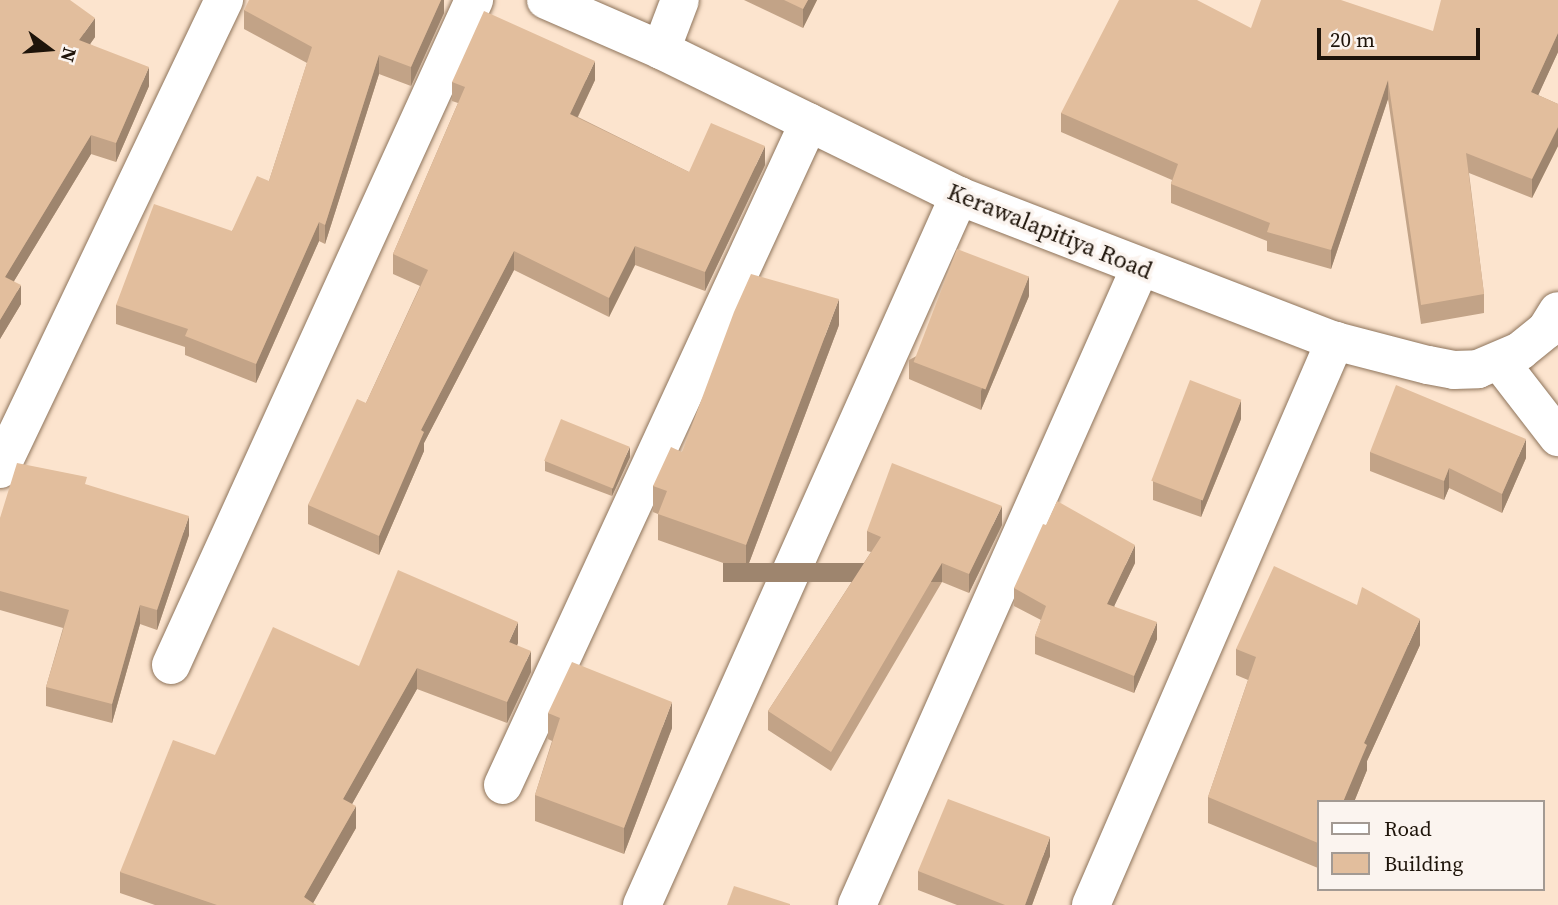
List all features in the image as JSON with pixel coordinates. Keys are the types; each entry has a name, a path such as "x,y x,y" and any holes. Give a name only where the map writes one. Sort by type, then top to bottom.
{"street":[{"path":"0,469 224,0"},
{"path":"171,665 474,0"},
{"name":"Kerawalapitiya Road","path":"546,0 661,50 959,196 1335,341 1454,370 1478,369 1500,362 1520,351 1546,330 1558,311"},
{"path":"661,50 680,0"},
{"path":"503,785 809,122"},
{"path":"642,905 959,196"},
{"path":"857,905 1140,268"},
{"path":"1091,905 1335,341"},
{"path":"1500,362 1558,437"}],"building":[{"path":"0,0 70,0 95,18 79,40 149,67 116,143 91,135 5,277 21,285 0,320"},
{"path":"249,0 441,0 411,67 379,55 325,225 319,222 256,364 185,336 188,329 116,305 154,204 232,231 257,176 269,181 312,47 244,10"},
{"path":"784,0 808,0 803,9"},
{"path":"1119,0 1197,0 1251,28 1261,0 1341,0 1433,31 1441,0 1558,0 1558,33 1531,92 1558,104 1558,127 1532,179 1466,153 1484,294 1421,305 1388,80 1331,250 1267,232 1270,223 1171,184 1178,164 1061,113"},
{"path":"484,11 595,61 570,114 689,172 711,123 765,146 705,272 635,246 609,298 514,251 421,430 424,432 379,536 308,505 357,399 366,403 428,270 393,254 465,87 452,82"},
{"path":"957,249 1029,277 986,390 914,362"},
{"path":"751,274 839,299 746,545 658,514 667,491 653,486 671,447 682,452 734,312"},
{"path":"1190,380 1241,400 1203,501 1151,481"},
{"path":"1396,385 1526,439 1502,494 1449,468 1444,481 1370,452"},
{"path":"561,419 630,447 613,488 544,461"},
{"path":"17,463 87,477 85,484 189,516 157,610 140,605 112,704 46,687 69,610 0,591 0,518"},
{"path":"892,463 1002,506 969,574 942,563 831,752 768,711 881,537 867,531"},
{"path":"1057,501 1135,545 1107,604 1157,622 1134,676 1035,636 1046,606 1014,588 1043,524 1046,525"},
{"path":"1274,566 1357,605 1362,587 1420,619 1364,743 1367,745 1344,800 1316,800 1316,842 1208,797 1256,657 1236,649"},
{"path":"398,570 518,622 509,642 531,651 507,702 417,668 343,799 356,806 304,897 316,905 217,905 120,872 173,740 215,755 273,627 359,666"},
{"path":"572,662 672,702 624,828 535,795 560,718 548,713"},
{"path":"948,799 1050,837 1025,905 1005,905 918,871"},
{"path":"734,886 790,904 790,905 727,905"}]}
